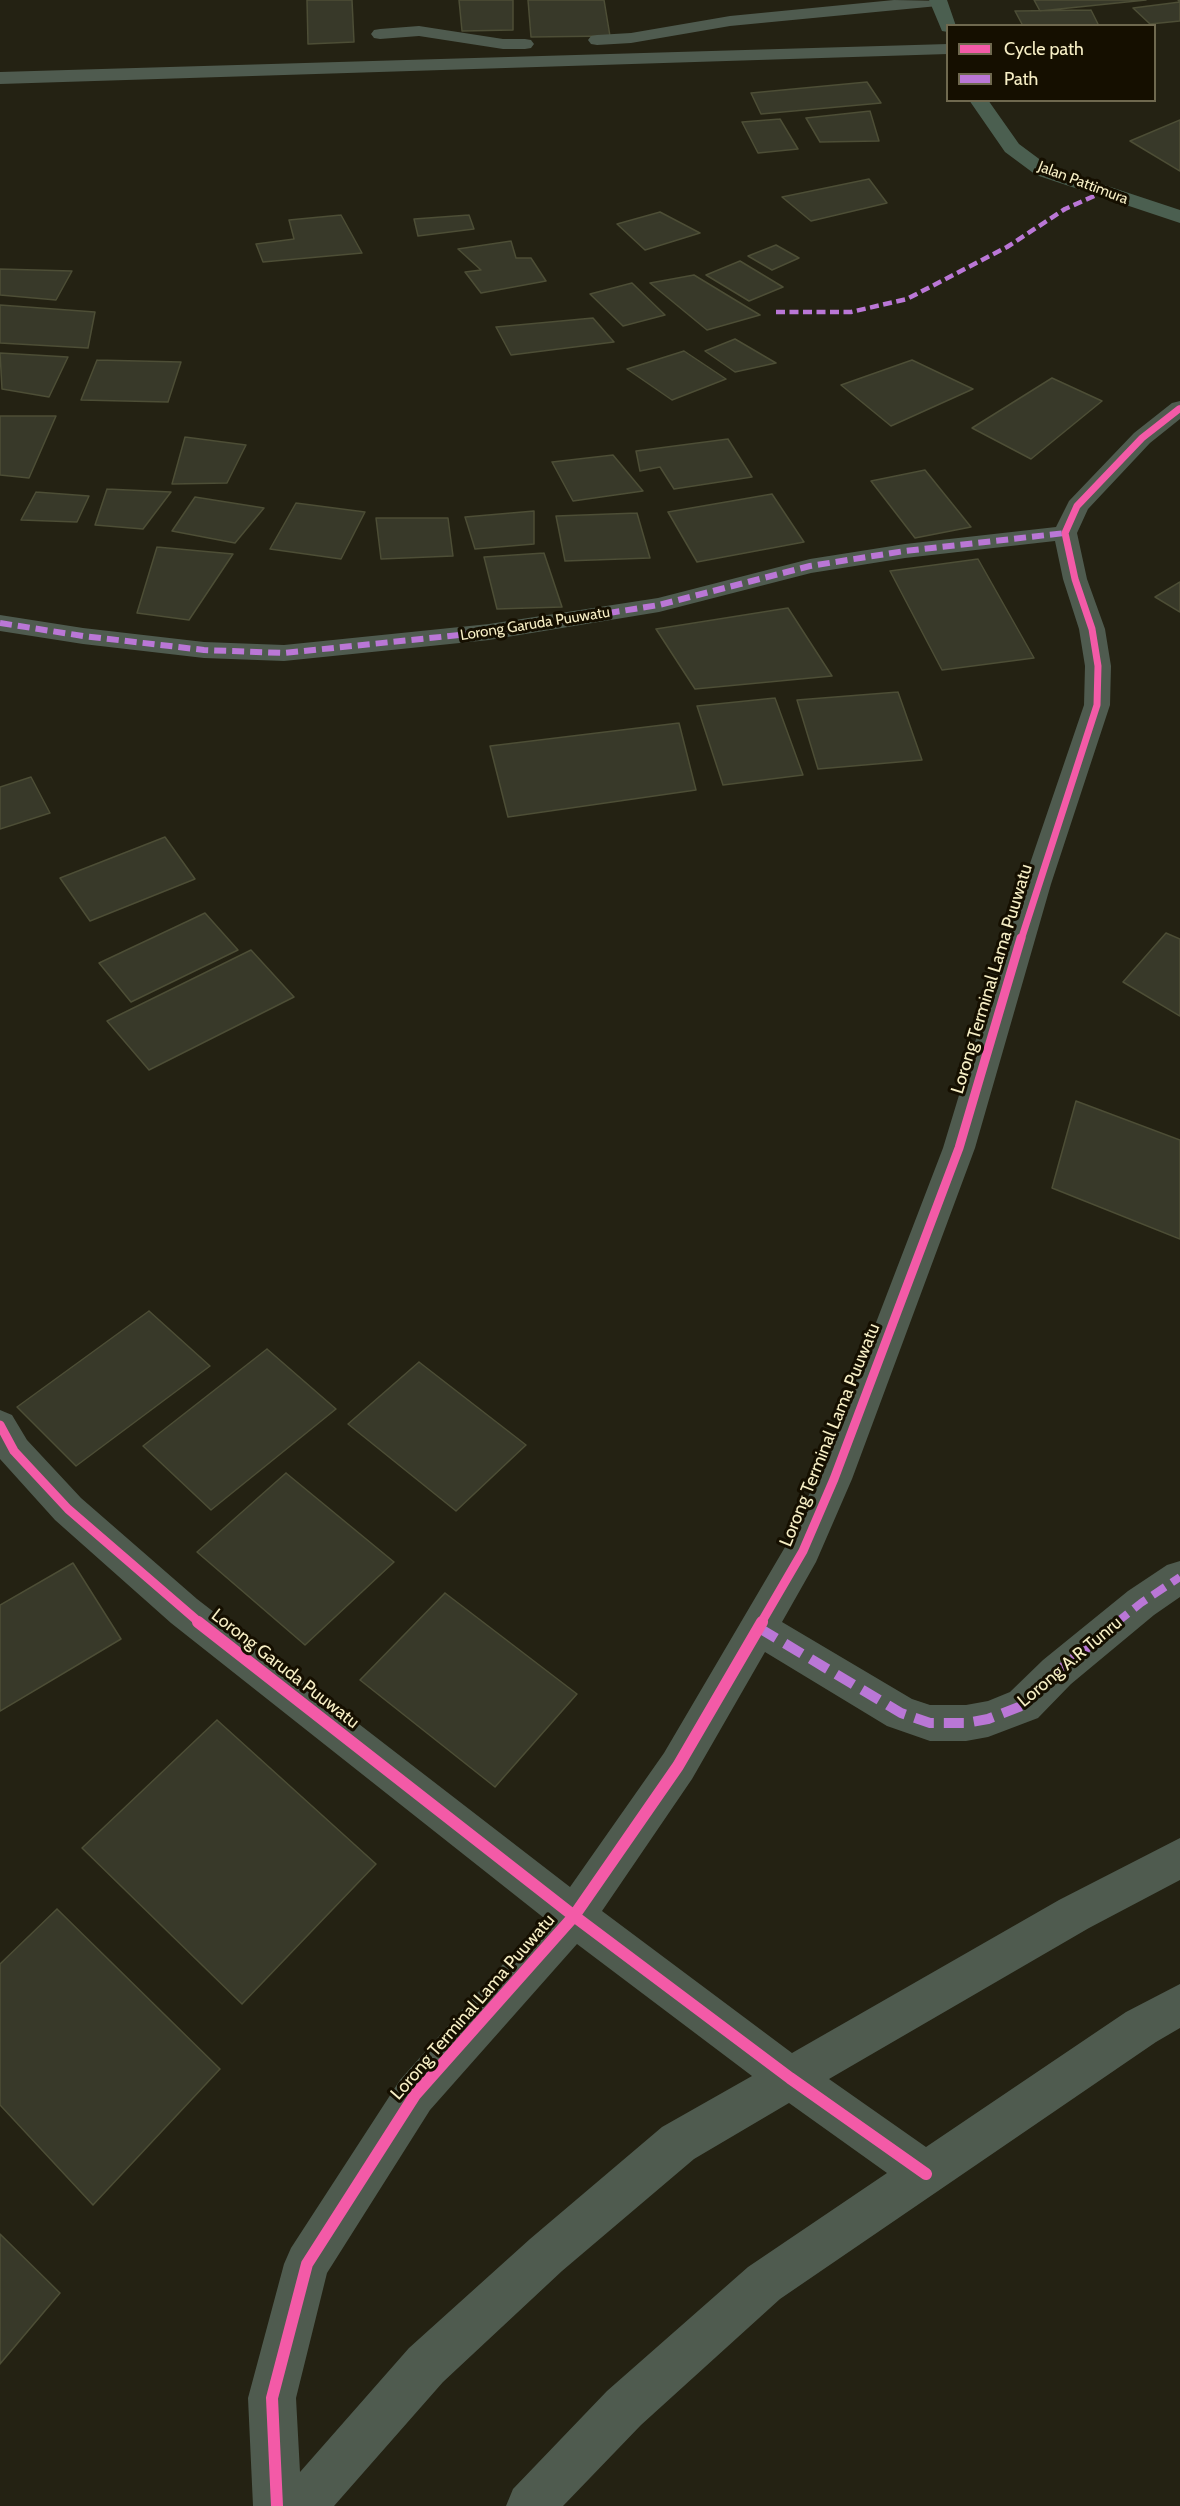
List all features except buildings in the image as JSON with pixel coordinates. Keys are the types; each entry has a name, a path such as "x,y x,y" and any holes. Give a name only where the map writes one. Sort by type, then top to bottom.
{"highway":[{"path":"938,0 947,24"},
{"name":"Jalan Pattimura","path":"979,102 1012,148 1043,171 1180,217"}],"street":[{"path":"574,42 631,38 730,21 938,0"},
{"path":"380,34 419,31 503,44 552,44"},
{"path":"0,78 946,49"},
{"path":"1065,533 1077,506 1142,438 1180,408"},
{"name":"Lorong Garuda Puuwatu","path":"0,622 83,636 204,650 284,653 489,632 659,605 810,566 905,551 1065,533"},
{"name":"Lorong Terminal Lama Puuwatu","path":"277,2506 272,2398 307,2264 415,2095 574,1916 678,1766 803,1551 834,1479 958,1148 1037,884 1097,705 1098,666 1092,629 1075,579 1065,533"},
{"name":"Lorong Garuda Puuwatu","path":"0,1425 14,1451 68,1509 184,1611 574,1916 790,2078 926,2174"},
{"name":"Lorong A.R Tunru","path":"759,1628 901,1713 930,1723 966,1723 988,1719 1024,1705 1065,1665 1141,1603 1180,1577"},
{"path":"303,2506 426,2365 546,2255 678,2143 1074,1914 1180,1858"},
{"path":"530,2506 624,2408 764,2283 1141,2027 1180,2005"}],"marked path":[{"path":"776,312 851,312 907,299 1007,247 1065,209 1103,192"},
{"path":"0,623 83,636 204,650 284,653 489,632 659,605 810,566 905,551 1065,533"},
{"path":"759,1628 901,1713 930,1723 966,1723 988,1719 1024,1705 1057,1672 1141,1603 1180,1577"}],"cycle path":[{"path":"277,2506 272,2398 307,2264 415,2095 574,1916 678,1766 803,1551 834,1479 959,1148 1037,884 1097,705 1098,666 1092,629 1075,579 1065,533 1077,506 1142,438 1180,408"},
{"path":"0,1425 14,1451 68,1509 184,1611 574,1916 790,2078 926,2174"}]}
